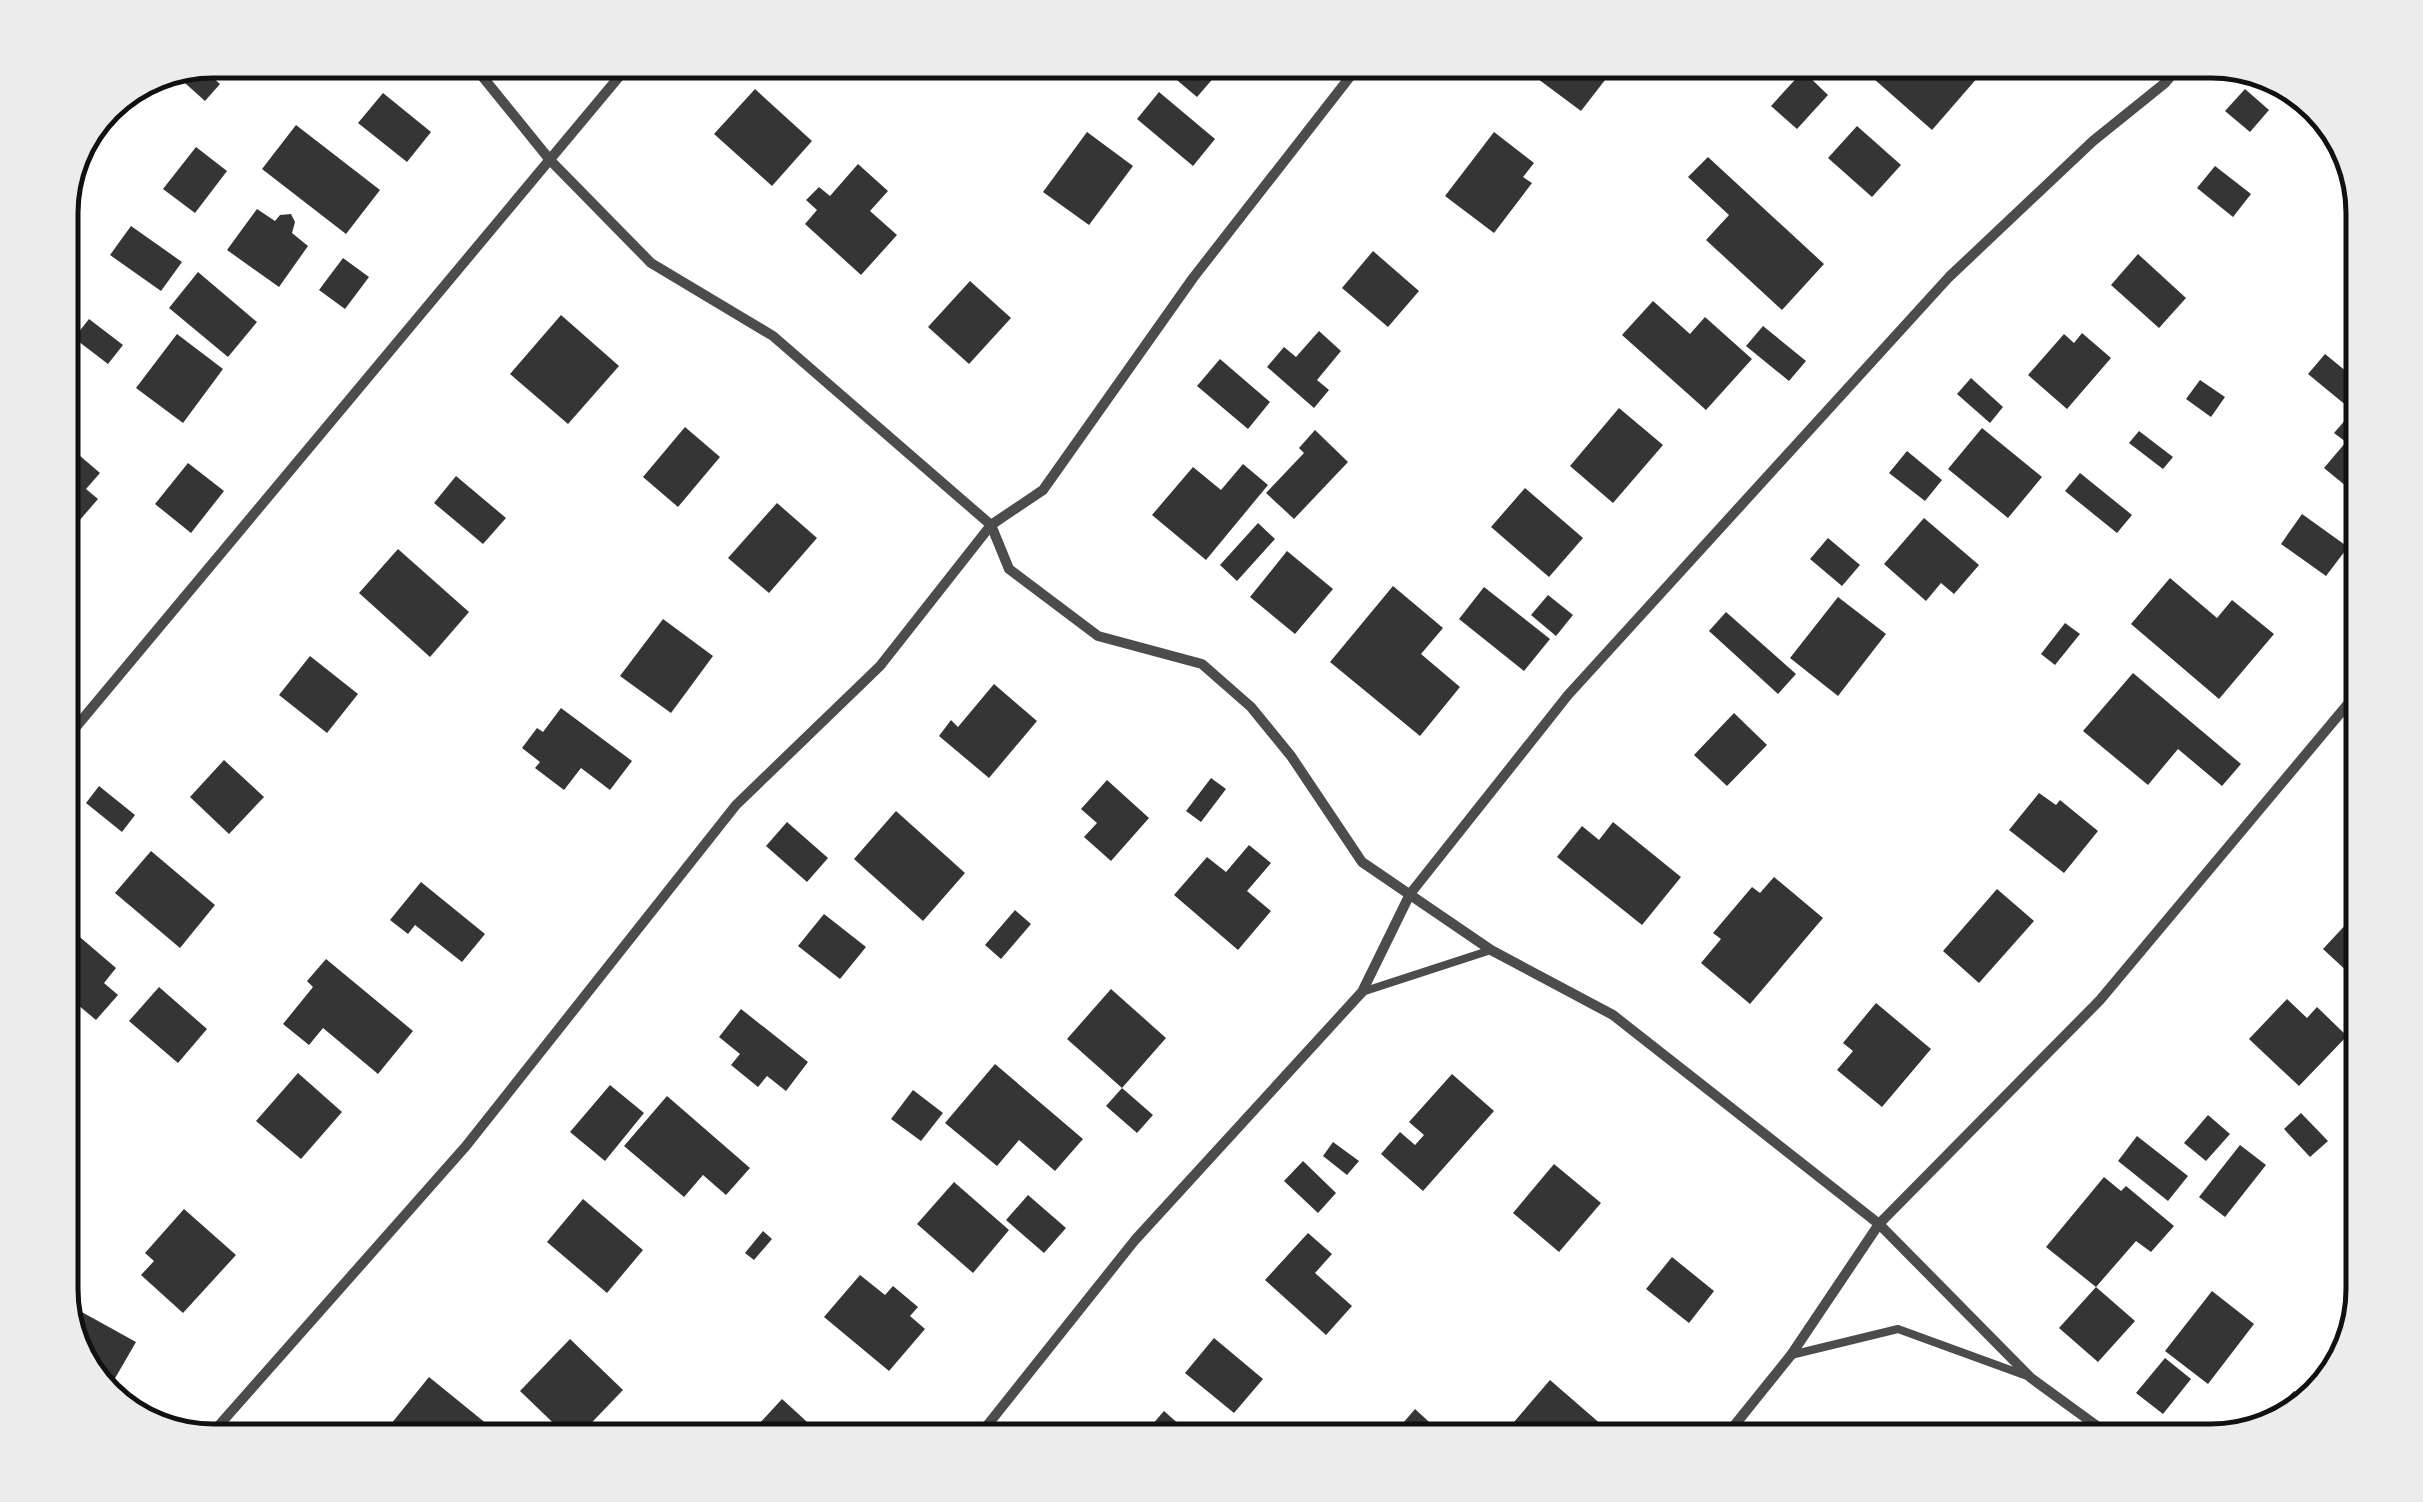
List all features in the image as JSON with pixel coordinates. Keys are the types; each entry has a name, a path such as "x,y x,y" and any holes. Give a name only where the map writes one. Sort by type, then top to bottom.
{"street":[{"path":"484,78 550,160 651,264 773,336 991,525 1010,569 1098,636 1202,664 1251,707 1291,756 1362,862 1491,950 1613,1016 1879,1224 2032,1378 2095,1424"},
{"path":"78,724 618,78"},
{"path":"220,1424 466,1146 736,805 880,666 991,525 1043,490 1194,278 1349,78"},
{"path":"988,1424 1135,1240 1362,992 1410,894 1568,695 1949,277 2094,141 2169,78"},
{"path":"1736,1424 1791,1355 1879,1224 2100,1000 2345,707"}],"lane":[{"path":"1362,992 1491,950"},
{"path":"1791,1355 1898,1329 2032,1378"}],"building":[{"path":"213,78 220,84 205,101 183,82"},
{"path":"1174,78 1213,78 1197,97"},
{"path":"1537,78 1607,78 1581,111"},
{"path":"1797,78 1810,78 1828,95 1797,129 1771,106"},
{"path":"1873,78 1977,78 1932,130"},
{"path":"755,89 812,141 772,186 714,134"},
{"path":"2245,89 2269,110 2250,132 2225,111"},
{"path":"1159,92 1215,139 1193,166 1137,119"},
{"path":"383,93 431,132 407,162 358,123"},
{"path":"296,125 380,190 346,234 262,169"},
{"path":"1857,126 1901,165 1872,197 1828,158"},
{"path":"1087,132 1133,166 1089,225 1043,192"},
{"path":"1494,132 1534,163 1523,177 1532,183 1494,233 1445,196"},
{"path":"196,147 227,171 195,213 163,189"},
{"path":"1708,157 1824,264 1782,310 1706,240 1729,215 1688,177"},
{"path":"858,164 888,191 870,211 897,235 861,275 805,224 817,210 806,200 819,187 830,196"},
{"path":"2215,166 2251,194 2233,217 2197,188"},
{"path":"257,209 275,221 280,215 291,214 295,222 292,233 308,246 279,287 227,250"},
{"path":"131,226 182,262 161,291 110,255"},
{"path":"1373,251 1419,291 1388,327 1342,288"},
{"path":"2138,254 2186,298 2159,328 2111,285"},
{"path":"343,258 369,277 345,309 319,290"},
{"path":"198,272 257,322 228,357 169,308"},
{"path":"970,281 1011,318 969,364 928,327"},
{"path":"1653,301 1690,334 1705,317 1752,359 1706,410 1622,335"},
{"path":"561,315 619,366 568,424 510,374"},
{"path":"89,319 123,345 108,364 78,341 78,333"},
{"path":"1763,326 1806,361 1789,381 1746,346"},
{"path":"1319,331 1341,351 1317,380 1329,390 1314,408 1267,367 1284,347 1296,357"},
{"path":"2082,333 2111,358 2067,409 2028,375 2064,334 2074,343"},
{"path":"177,334 223,369 183,423 136,388"},
{"path":"2325,354 2345,370 2345,405 2308,374"},
{"path":"1220,359 1270,402 1248,429 1197,386"},
{"path":"1971,378 2003,407 1990,423 1957,394"},
{"path":"2200,380 2225,397 2211,417 2186,399"},
{"path":"1619,408 1663,445 1613,503 1570,466"},
{"path":"2345,420 2345,441 2334,433"},
{"path":"685,427 720,457 678,507 643,477"},
{"path":"1982,428 2042,477 2008,518 1948,469"},
{"path":"1315,430 1348,462 1294,519 1266,493 1304,453 1299,448"},
{"path":"2139,431 2173,457 2163,469 2129,443"},
{"path":"2345,443 2345,485 2324,468"},
{"path":"1907,451 1942,480 1925,501 1889,473"},
{"path":"78,454 100,473 86,489 98,499 78,522"},
{"path":"188,463 224,491 191,533 155,504"},
{"path":"1243,464 1268,485 1206,560 1152,515 1193,467 1221,490"},
{"path":"2080,473 2132,515 2117,533 2065,491"},
{"path":"456,476 506,518 483,544 434,503"},
{"path":"1525,488 1583,538 1549,577 1491,527"},
{"path":"777,503 817,538 769,593 728,558"},
{"path":"2302,514 2345,545 2345,551 2326,576 2281,544"},
{"path":"1924,518 1979,565 1954,594 1941,583 1926,601 1884,564"},
{"path":"1258,523 1275,539 1237,581 1220,565"},
{"path":"1828,538 1860,565 1842,586 1810,559"},
{"path":"398,549 469,612 430,657 359,593"},
{"path":"1287,551 1333,589 1295,634 1250,597"},
{"path":"2170,578 2217,618 2232,600 2274,634 2219,699 2131,624"},
{"path":"1393,586 1443,628 1421,654 1460,687 1420,736 1330,662"},
{"path":"1484,587 1550,639 1524,671 1459,619"},
{"path":"1548,595 1573,615 1556,636 1531,615"},
{"path":"1838,597 1886,634 1838,696 1790,658"},
{"path":"1726,612 1796,674 1778,694 1709,631"},
{"path":"663,619 713,656 671,713 620,676"},
{"path":"2065,623 2080,634 2055,665 2041,654"},
{"path":"310,656 358,694 327,733 279,695"},
{"path":"2133,673 2241,764 2222,786 2178,749 2148,785 2083,731"},
{"path":"994,684 1037,721 989,778 939,736 951,720 958,727"},
{"path":"561,708 632,761 610,790 581,768 564,790 535,768 540,762 522,748 537,728 543,732"},
{"path":"1734,713 1767,745 1727,786 1694,755"},
{"path":"224,760 264,797 229,834 190,797"},
{"path":"1211,778 1226,789 1201,822 1186,811"},
{"path":"1107,780 1149,818 1111,861 1084,837 1097,823 1081,809"},
{"path":"99,786 135,815 122,832 86,803"},
{"path":"2039,793 2056,805 2060,800 2098,831 2064,873 2009,830"},
{"path":"896,811 965,873 923,921 854,859"},
{"path":"787,822 828,858 807,882 766,846"},
{"path":"1613,822 1681,877 1642,925 1557,857 1582,826 1599,840"},
{"path":"1249,845 1271,863 1247,891 1271,911 1238,950 1174,895 1207,857 1226,872"},
{"path":"151,851 215,905 180,948 115,893"},
{"path":"1774,877 1823,918 1750,1004 1701,963 1721,939 1713,933 1752,887 1760,893"},
{"path":"421,882 485,934 462,962 415,925 408,934 390,920"},
{"path":"1997,889 2034,921 1979,983 1943,951"},
{"path":"1015,910 1031,924 1001,959 985,945"},
{"path":"824,914 866,947 840,979 798,946"},
{"path":"2346,925 2346,970 2323,949"},
{"path":"78,935 116,968 104,983 118,995 96,1020 78,1005"},
{"path":"326,959 413,1031 378,1074 323,1028 309,1045 283,1024 313,987 307,981"},
{"path":"159,987 207,1029 178,1063 129,1021"},
{"path":"1111,989 1166,1038 1122,1088 1067,1039"},
{"path":"2287,999 2307,1018 2317,1007 2346,1035 2299,1086 2249,1039"},
{"path":"1876,1003 1931,1049 1882,1107 1837,1070 1853,1051 1843,1043"},
{"path":"741,1009 808,1062 786,1091 767,1076 758,1087 731,1065 740,1054 719,1037"},
{"path":"995,1064 1083,1139 1055,1171 1019,1140 997,1166 945,1123"},
{"path":"298,1073 342,1112 301,1159 256,1121"},
{"path":"1452,1074 1494,1111 1423,1191 1381,1154 1400,1132 1415,1145 1424,1135 1409,1122"},
{"path":"610,1085 644,1113 605,1161 570,1132"},
{"path":"1122,1088 1153,1115 1137,1133 1106,1106"},
{"path":"913,1090 943,1113 921,1141 891,1119"},
{"path":"667,1096 750,1168 726,1195 703,1175 684,1197 624,1146"},
{"path":"2301,1113 2328,1141 2310,1157 2284,1129"},
{"path":"2208,1115 2230,1134 2206,1161 2184,1143"},
{"path":"2137,1136 2188,1176 2168,1201 2118,1161"},
{"path":"1333,1142 1359,1161 1347,1175 1323,1156"},
{"path":"2240,1145 2266,1165 2225,1217 2199,1197"},
{"path":"1303,1161 1336,1193 1318,1213 1284,1181"},
{"path":"1554,1164 1601,1203 1559,1252 1513,1213"},
{"path":"2104,1177 2121,1191 2126,1186 2174,1226 2151,1252 2136,1241 2096,1287 2046,1247"},
{"path":"954,1182 1009,1230 973,1273 917,1224"},
{"path":"1028,1195 1066,1228 1044,1253 1006,1220"},
{"path":"583,1199 643,1250 607,1293 547,1242"},
{"path":"184,1209 236,1255 183,1313 141,1275 154,1261 145,1253"},
{"path":"763,1231 772,1239 754,1260 745,1253"},
{"path":"1308,1233 1332,1254 1315,1273 1352,1306 1326,1335 1265,1280"},
{"path":"1672,1257 1714,1291 1689,1323 1646,1289"},
{"path":"860,1275 885,1295 893,1286 918,1307 910,1316 925,1329 889,1371 824,1317"},
{"path":"2096,1287 2135,1321 2098,1362 2059,1328"},
{"path":"2212,1291 2254,1324 2208,1384 2165,1351"},
{"path":"79,1311 136,1342 113,1381 91,1349"},
{"path":"1214,1338 1263,1379 1234,1413 1185,1373"},
{"path":"570,1339 623,1390 590,1424 554,1424 520,1391"},
{"path":"2165,1358 2191,1379 2163,1414 2136,1393"},
{"path":"429,1377 487,1424 391,1424"},
{"path":"1550,1380 1601,1424 1516,1424 1514,1422"},
{"path":"782,1399 809,1424 759,1424"},
{"path":"1415,1409 1431,1424 1402,1424"},
{"path":"1164,1411 1179,1424 1153,1424"}]}
